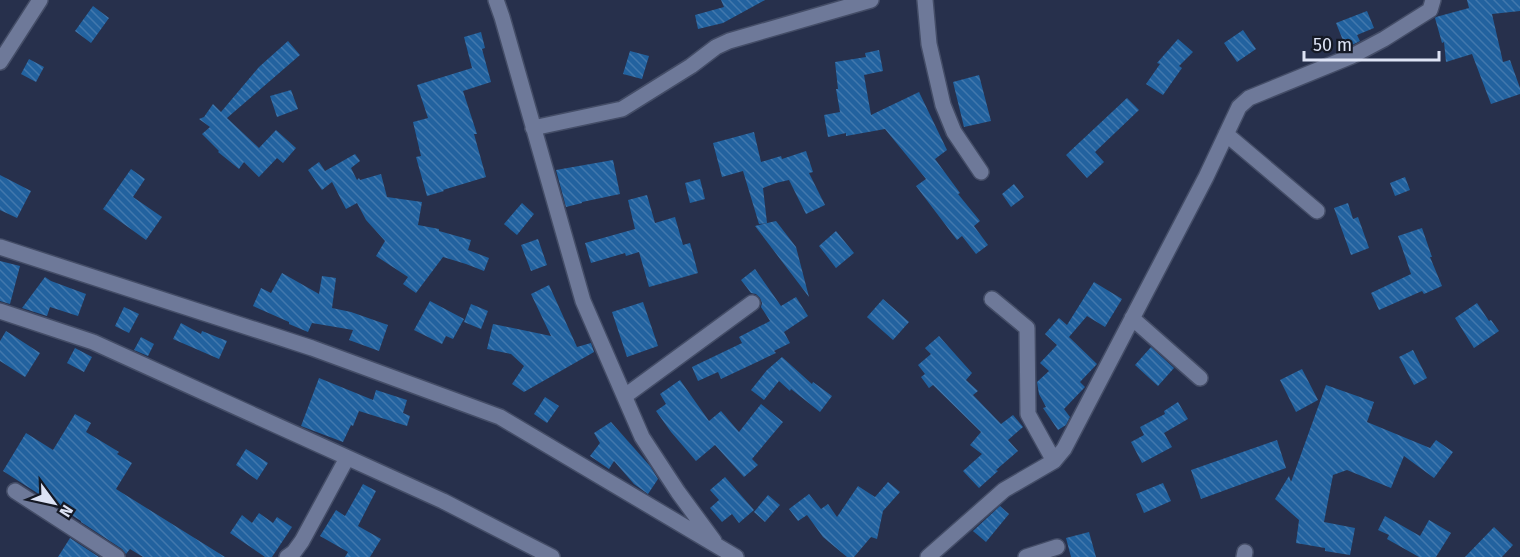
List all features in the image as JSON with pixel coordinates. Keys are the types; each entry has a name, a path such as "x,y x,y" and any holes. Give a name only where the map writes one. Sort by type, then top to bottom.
{"street":[{"path":"0,62 40,0"},
{"path":"496,0 583,301 647,446 717,546"},
{"path":"533,128 622,109 691,66 716,47 729,41 871,0"},
{"path":"925,0 929,44 943,105 954,132 981,172"},
{"path":"938,555 1004,490 1054,461 1064,449 1206,177 1239,107 1249,98 1352,56 1430,10 1433,0"},
{"path":"1226,134 1317,211"},
{"path":"0,248 312,348 500,417 733,556"},
{"path":"992,300 1027,328 1028,414 1054,461"},
{"path":"625,396 752,303"},
{"path":"0,310 93,342 443,501 529,552 552,557"},
{"path":"1132,318 1200,378"},
{"path":"287,557 302,541 347,458"},
{"path":"15,491 117,557"},
{"path":"1026,557 1057,547"}],"building":[{"path":"721,0 765,0 723,23 698,29 695,15 724,7"},
{"path":"1467,0 1520,0 1520,11 1492,14 1503,62 1510,60 1520,94 1491,104 1472,54 1446,62 1444,42 1442,43 1435,18 1469,8"},
{"path":"93,6 109,18 91,43 75,31"},
{"path":"1367,11 1374,28 1357,35 1360,41 1346,48 1336,23"},
{"path":"1243,30 1256,49 1237,62 1224,43"},
{"path":"481,32 485,48 482,49 491,82 463,91 477,134 474,134 486,177 427,196 416,157 421,156 413,122 428,118 417,85 472,68 464,37"},
{"path":"1178,39 1193,52 1179,66 1182,68 1163,95 1146,84 1160,64 1157,63"},
{"path":"288,41 300,55 227,118 259,148 276,130 296,148 283,163 277,158 259,177 244,162 239,169 218,152 202,134 210,127 199,119 204,117 213,104 221,112 259,67"},
{"path":"879,50 883,71 864,75 871,115 919,92 947,150 935,159 960,193 958,194 980,221 974,226 988,245 976,254 962,236 957,240 916,186 926,179 885,129 828,137 824,115 840,112 835,62 866,57 865,53"},
{"path":"630,51 649,56 642,79 623,74"},
{"path":"29,59 44,67 36,82 21,74"},
{"path":"979,75 991,121 964,127 953,82"},
{"path":"291,90 298,109 277,117 270,96"},
{"path":"1127,98 1139,110 1095,152 1104,162 1087,178 1066,155"},
{"path":"754,132 761,162 781,156 782,159 806,151 813,172 809,173 825,205 806,214 789,180 776,183 763,188 767,223 759,224 743,171 722,177 713,143"},
{"path":"355,154 360,161 351,168 357,180 381,174 387,197 422,202 418,225 439,229 439,231 471,240 468,250 489,258 484,271 443,257 416,293 403,284 408,277 376,256 385,241 366,220 357,203 346,209 332,182 322,190 308,170 319,162 325,171"},
{"path":"613,160 620,194 566,207 556,170"},
{"path":"131,169 145,179 133,197 162,217 146,240 103,209"},
{"path":"0,175 31,191 17,218 0,210"},
{"path":"1405,177 1410,190 1395,196 1390,183"},
{"path":"700,179 705,199 690,203 685,183"},
{"path":"1014,184 1024,197 1011,207 1002,194"},
{"path":"647,195 655,223 675,217 683,245 690,243 698,273 649,287 639,252 626,256 625,253 591,263 585,243 635,229 628,200"},
{"path":"522,203 534,214 517,235 504,224"},
{"path":"1348,203 1353,219 1358,217 1369,248 1351,255 1334,208"},
{"path":"776,221 796,247 809,297 755,226"},
{"path":"1422,228 1432,257 1430,257 1442,286 1424,294 1422,291 1379,310 1371,293 1411,274 1398,236"},
{"path":"836,231 854,253 836,268 819,246"},
{"path":"538,239 547,265 531,271 521,245"},
{"path":"0,261 20,266 10,304 0,301"},
{"path":"755,269 781,306 796,297 808,316 784,332 790,343 774,351 776,353 721,379 718,372 698,381 692,367 742,343 739,337 770,321 761,307 760,298 751,293 741,280"},
{"path":"282,273 319,294 322,276 336,278 332,308 388,325 379,351 349,340 353,330 312,323 308,332 253,306 261,288 271,293"},
{"path":"45,277 86,294 78,316 50,307 47,316 22,308"},
{"path":"1094,282 1122,299 1105,327 1087,316 1069,337 1097,364 1080,382 1085,387 1064,409 1070,417 1066,425 1058,430 1043,408 1046,407 1039,394 1037,382 1049,371 1040,363 1057,345 1045,334 1059,318 1067,325"},
{"path":"549,285 577,347 591,343 594,352 524,392 512,384 524,366 511,354 487,349 493,324 551,336 531,294"},
{"path":"883,299 909,322 893,340 867,317"},
{"path":"430,301 464,319 453,339 446,336 442,344 414,330"},
{"path":"643,302 658,346 627,357 612,312"},
{"path":"1477,303 1499,331 1474,348 1455,318"},
{"path":"471,304 488,311 481,329 464,322"},
{"path":"124,307 139,314 129,333 115,326"},
{"path":"181,323 201,334 202,331 227,341 219,359 173,339"},
{"path":"6,331 40,353 25,377 0,361 0,341"},
{"path":"939,336 972,373 966,380 978,391 973,395 1001,424 1013,415 1023,427 1008,440 1018,451 979,488 963,471 982,454 970,445 981,432 933,385 929,388 921,377 925,374 918,365 931,354 925,348"},
{"path":"141,337 154,344 148,356 134,350"},
{"path":"1151,347 1174,368 1158,386 1135,365"},
{"path":"75,348 92,357 84,372 67,363"},
{"path":"1413,350 1427,378 1414,385 1399,357"},
{"path":"782,357 812,384 813,382 832,396 820,412 779,381 764,400 751,390 767,370"},
{"path":"1302,369 1318,400 1296,412 1280,380"},
{"path":"319,378 373,400 376,390 407,400 403,413 410,416 407,426 359,411 343,442 301,426"},
{"path":"680,380 709,421 721,411 739,432 761,404 783,422 752,459 758,465 744,477 715,445 696,461 656,411 666,404 660,394"},
{"path":"1326,385 1374,402 1367,422 1430,448 1436,440 1453,452 1434,478 1404,456 1391,488 1347,470 1333,475 1324,522 1355,528 1350,555 1296,543 1299,520 1275,499 1289,476 1291,482"},
{"path":"545,397 559,406 547,423 534,414"},
{"path":"1178,402 1188,419 1164,433 1172,447 1142,463 1131,442 1144,435 1140,427 1165,414 1164,411"},
{"path":"75,414 91,423 86,432 119,452 117,454 132,463 116,489 225,557 143,557 130,549 126,554 81,521 3,471 26,433 53,450"},
{"path":"611,422 650,466 658,479 648,494 634,484 614,461 609,469 590,456 600,443 594,433"},
{"path":"1277,440 1286,468 1201,499 1191,470"},
{"path":"246,449 268,463 257,480 236,465"},
{"path":"725,477 754,510 739,523 732,514 722,522 710,508 719,500 710,490"},
{"path":"888,482 900,492 883,511 877,539 871,537 854,557 847,557 823,537 807,515 798,521 789,509 809,494 821,509 828,504 837,517 858,486 875,497"},
{"path":"1163,483 1171,501 1144,513 1136,494"},
{"path":"363,484 376,491 358,526 381,539 370,557 345,557 348,552 320,536 336,510 345,516"},
{"path":"768,495 780,505 765,522 754,512"},
{"path":"1000,506 1009,514 986,542 973,531"},
{"path":"259,513 273,523 277,517 292,527 272,557 265,557 230,533 242,515 252,523"},
{"path":"1385,516 1420,536 1429,520 1451,533 1436,557 1419,557 1387,539 1389,535 1378,530"},
{"path":"1494,527 1513,545 1502,557 1465,557"},
{"path":"1089,532 1096,557 1071,557 1066,538"},
{"path":"70,538 99,557 58,557"}]}
